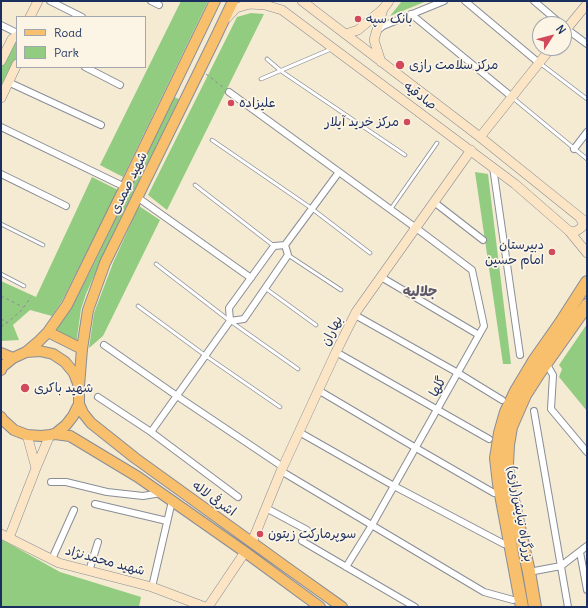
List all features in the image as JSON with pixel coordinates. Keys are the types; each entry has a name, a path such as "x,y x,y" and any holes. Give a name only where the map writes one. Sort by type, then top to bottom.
{"highway":[{"name":"بزرگراه نیایش(رازی)","path":"518,604 516,574 499,484 496,458 500,433 506,412 516,390 587,282"},
{"name":"بزرگراه نیایش(رازی)","path":"535,607 509,482 507,464 508,445 511,428 525,395 587,305"}],"main road":[{"path":"30,16 38,1"},
{"name":"شهید صمدی","path":"26,352 40,341 48,332 66,305 215,1"},
{"name":"شهید صمدی","path":"79,404 82,349 88,310 103,269 233,1"},
{"path":"269,1 282,10"},
{"name":"صادقیه","path":"302,1 480,137 583,220"},
{"name":"صادقیه","path":"223,22 236,8 250,4 265,5 282,10 515,184 569,231 587,253"},
{"path":"346,34 358,30 386,4"},
{"path":"381,62 374,40 386,4"},
{"path":"572,20 587,4"},
{"path":"1,61 12,39 16,37"},
{"path":"480,137 545,56"},
{"path":"1,98 16,66"},
{"path":"173,86 188,94"},
{"name":"بهاران","path":"252,542 282,469 355,314 471,150"},
{"path":"569,231 574,232 582,227 583,220"},
{"path":"48,332 82,349"},
{"path":"1,370 13,358 26,352 40,351 53,354 65,362 74,373 79,386"},
{"path":"1,353 13,358"},
{"path":"5,536 52,434 66,425 73,416 79,404"},
{"name":"اشرفی لاله","path":"79,404 83,414 91,423 135,458 342,607"},
{"path":"1,417 14,430 27,435 36,468"},
{"name":"اشرفی لاله","path":"27,435 41,436 52,434 70,436 77,439 161,493 245,552 317,606"},
{"name":"شهید محمدنژاد","path":"5,536 59,563 152,587 202,606"},
{"path":"202,606 245,552"},
{"path":"516,574 528,572"}],"street":[{"path":"50,1 80,16"},
{"path":"151,1 159,5"},
{"path":"376,32 383,26 444,1"},
{"path":"465,1 539,63"},
{"path":"534,1 551,16"},
{"path":"411,14 512,97"},
{"path":"1,25 16,32"},
{"path":"572,34 587,44"},
{"path":"87,68 120,85"},
{"path":"8,82 101,126"},
{"name":"گلها","path":"229,92 472,270 484,326 416,448 346,568"},
{"path":"1,127 125,187"},
{"path":"574,149 587,132"},
{"path":"493,167 520,355"},
{"path":"152,432 230,321 229,308 274,246 285,245 339,172"},
{"path":"1,174 66,206"},
{"path":"137,197 251,278"},
{"path":"434,202 483,240"},
{"path":"230,321 244,319 288,255 285,245"},
{"path":"381,277 479,335"},
{"path":"355,314 502,400"},
{"path":"104,345 282,469 484,592 518,604"},
{"path":"336,352 489,439"},
{"path":"546,363 552,375 551,409 587,452"},
{"path":"318,390 494,493"},
{"path":"98,397 152,432 238,496"},
{"path":"534,411 568,607"},
{"path":"299,432 394,486 504,544"},
{"path":"51,482 66,482 107,492 143,496 161,493"},
{"path":"152,587 172,501"},
{"path":"95,504 167,521"},
{"path":"266,508 307,530 302,541 415,607"},
{"path":"52,559 74,510"},
{"path":"89,571 98,542"},
{"path":"528,572 561,566 587,546"},
{"path":"580,552 587,590"}],"lane":[{"path":"261,80 333,48"},
{"path":"267,60 405,155"},
{"path":"539,63 587,99"},
{"path":"512,97 587,159"},
{"path":"212,140 311,208 370,253"},
{"path":"390,210 438,143"},
{"path":"195,185 274,246"},
{"path":"1,224 43,245"},
{"path":"288,255 341,290"},
{"path":"156,264 230,321 298,369"},
{"path":"1,274 24,286"},
{"path":"265,288 316,325"},
{"path":"138,306 206,356 280,406"}],"path":[{"path":"200,70 229,92"},
{"path":"1,296 24,307"},
{"path":"1,327 21,311 32,297"},
{"path":"1,319 8,322"}],"green space":[{"path":"181,1 208,1 123,177 100,165"},
{"path":"402,1 427,1 390,16"},
{"path":"251,13 264,14 167,210 148,195 237,17"},
{"path":"16,38 16,65 1,97 1,61"},
{"path":"174,97 179,99 109,242 86,294 81,309 76,345 54,333 73,305 95,262"},
{"path":"475,172 488,174 511,364 503,364"},
{"path":"92,177 118,190 62,301 52,316 30,310 13,325 19,340 1,341 1,281 36,297"},
{"path":"139,206 160,220 103,336 89,348 94,313 113,263"},
{"path":"587,324 587,411 559,377 562,369 559,365"},
{"path":"1,539 60,572 141,597 139,607 1,607"}],"place":[{"name":"بانک سپه","path":"358,19"},
{"name":"مرکز سلامت رازی","path":"400,65"},
{"name":"علیزاده","path":"231,103"},
{"name":"مرکز خرید آیلار","path":"407,122"},
{"name":"دبیرستان امام حسین","path":"552,252"},
{"name":"شهید باکری","path":"25,388"},
{"name":"سوپرمارکت زیتون","path":"260,534"}],"district":[{"name":"جلالیه","path":"420,292"}]}
